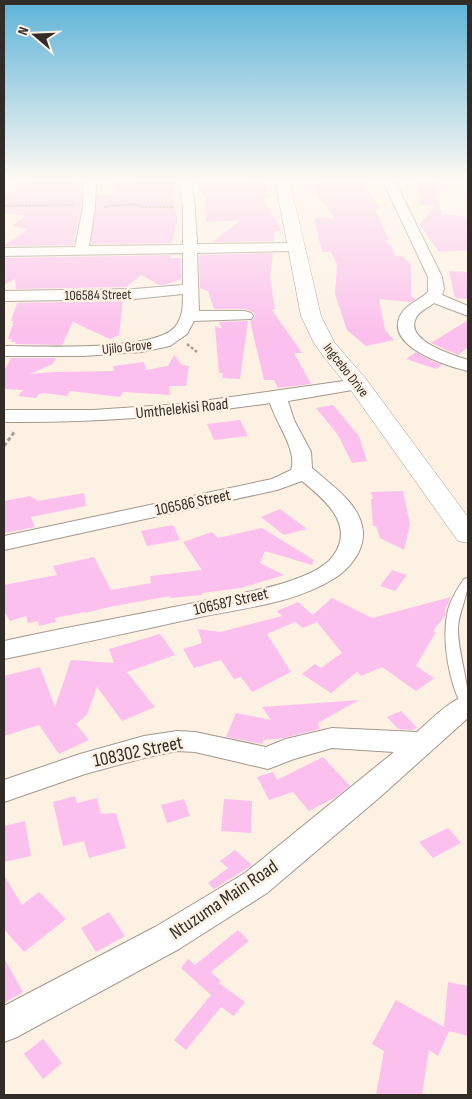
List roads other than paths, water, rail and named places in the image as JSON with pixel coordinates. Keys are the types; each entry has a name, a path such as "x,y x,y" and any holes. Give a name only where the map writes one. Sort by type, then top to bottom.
{"main road":[{"name":"Ingcebo Drive","path":"292,230 314,322 328,349 358,384 468,535"}],"street":[{"path":"82,251 85,230"},
{"name":"Ujilo Grove","path":"4,351 115,349 154,345 176,336 181,331 191,312 189,230"},
{"path":"413,230 435,277 437,291 409,315 405,323 410,335 423,348 468,366"},
{"path":"4,252 295,247"},
{"name":"106584 Street","path":"4,296 134,294 192,289"},
{"path":"432,297 468,311"},
{"path":"189,316 245,316"},
{"name":"Umthelekisi Road","path":"4,416 58,418 142,414 278,398 358,384"},
{"path":"278,398 285,420 298,443 303,460 302,470"},
{"name":"106586 Street","path":"4,543 277,484 296,476 302,470"},
{"name":"106587 Street","path":"4,650 262,596 312,580 327,572 339,564 348,548 351,527 344,512 332,496 302,470"},
{"name":"Ntuzuma Main Road","path":"4,1025 167,938 256,883 468,705"},
{"name":"108302 Street","path":"4,791 80,765 144,747 177,741 195,742 268,758 286,750 332,738 421,743"}],"lane":[{"path":"468,582 460,591 452,615 453,646 458,681 468,705"}]}
